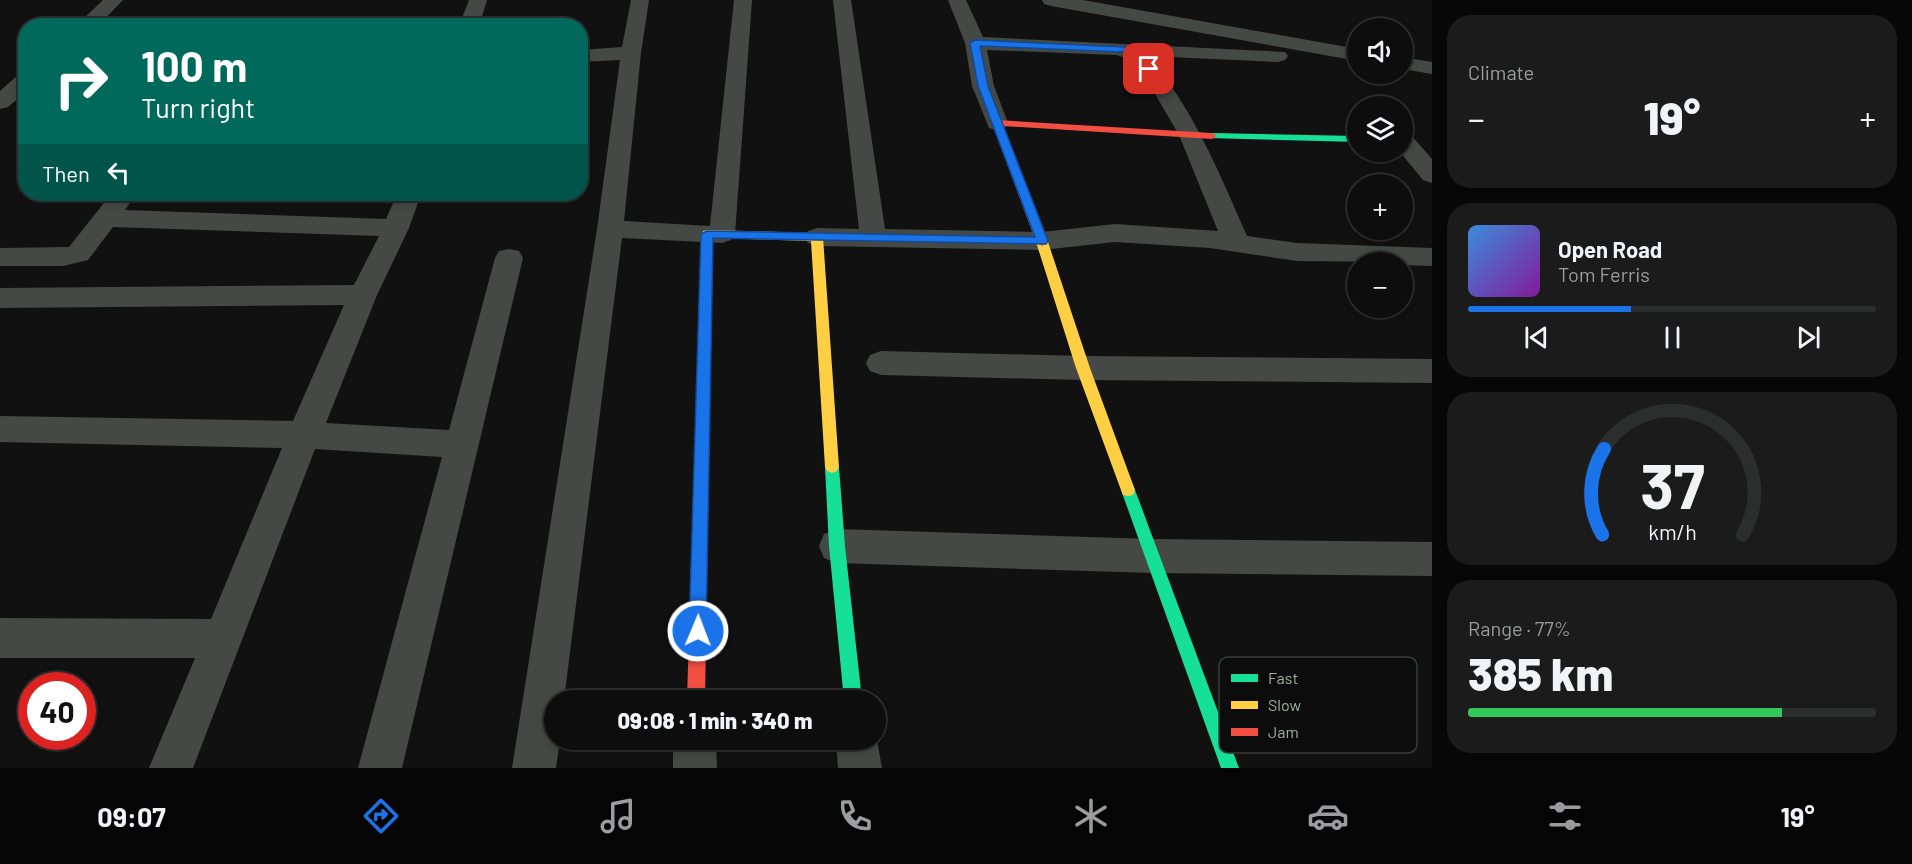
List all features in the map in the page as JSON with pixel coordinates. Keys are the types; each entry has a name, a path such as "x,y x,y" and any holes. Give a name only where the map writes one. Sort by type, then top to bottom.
{"street":[{"path":"95,18 114,0"},
{"path":"472,18 478,0"},
{"path":"534,768 610,229 630,53 640,0"},
{"path":"696,690 715,234 743,0"},
{"path":"842,0 873,237"},
{"path":"957,0 975,43 983,86 1042,241 1083,368 1219,738"},
{"path":"1051,0 1347,52"},
{"path":"975,43 1284,56 1347,53"},
{"path":"1130,51 1137,55 1157,80 1191,135 1237,244"},
{"path":"588,56 630,53"},
{"path":"1413,65 1432,68"},
{"path":"0,102 18,77"},
{"path":"997,123 1191,135 1347,139"},
{"path":"1413,140 1432,141"},
{"path":"1413,152 1432,175"},
{"path":"0,257 78,254 118,201"},
{"path":"171,768 304,435 363,295 396,228 406,201"},
{"path":"105,218 396,228"},
{"path":"610,229 817,237 1042,241 1115,233 1191,237 1297,252 1432,257"},
{"path":"817,237 837,546 852,690"},
{"path":"380,768 509,258"},
{"path":"0,298 363,295"},
{"path":"881,363 1083,368 1432,371"},
{"path":"0,429 304,435 463,445"},
{"path":"837,546 1153,556 1432,559"},
{"path":"0,638 224,639"},
{"path":"695,750 695,768"},
{"path":"858,750 860,768"},
{"path":"1225,753 1230,768"}],"traffic: fast":[{"path":"1212,136 1347,139"},
{"path":"832,467 837,546 852,690"},
{"path":"1128,490 1219,738"},
{"path":"1224,753 1230,768"}],"traffic: slow":[{"path":"707,237 707,234 817,237 832,467"},
{"path":"1042,242 1083,368 1128,490"}],"traffic: jam":[{"path":"1042,242 997,123 1212,136"},
{"path":"696,690 707,237"}],"route":[{"path":"698,631 707,234 1042,241 983,86 975,43 1041,48 1124,50 1137,55 1149,69"}]}
